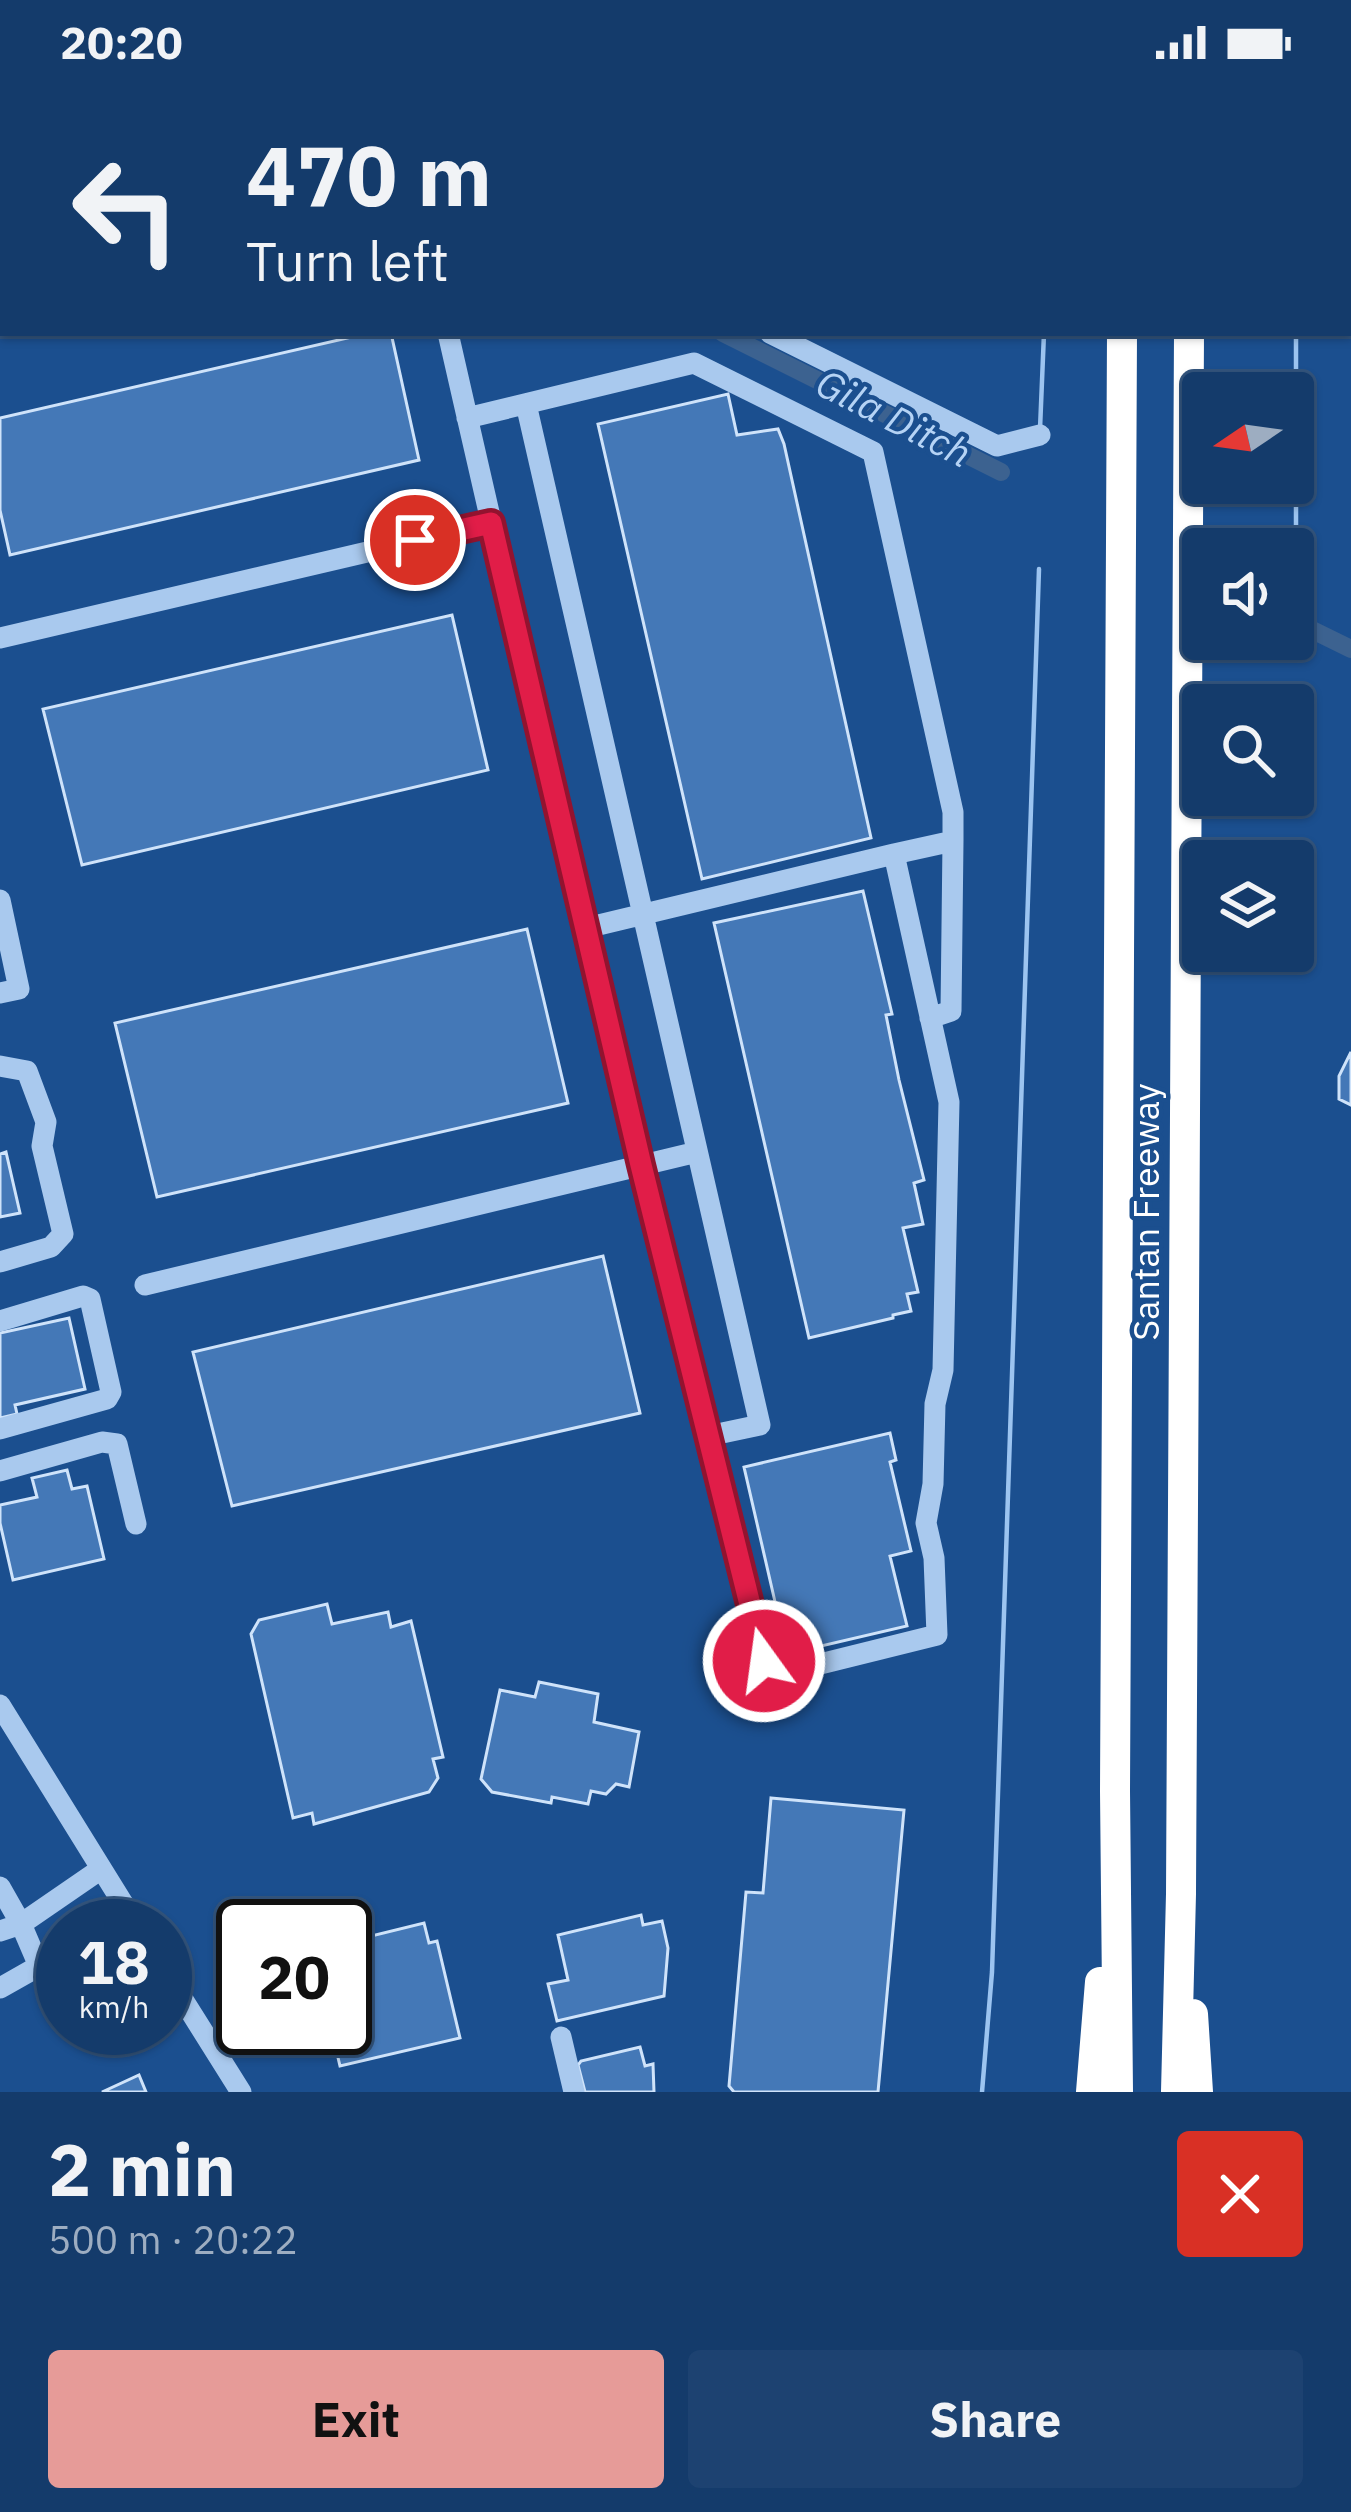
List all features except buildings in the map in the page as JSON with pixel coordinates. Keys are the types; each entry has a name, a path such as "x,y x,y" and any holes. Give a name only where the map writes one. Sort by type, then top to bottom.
{"highway":[{"name":"Santan Freeway","path":"1118,2092 1115,1791 1122,336"},
{"name":"Santan Freeway","path":"1176,2092 1189,336"},
{"path":"1091,2092 1115,1791"},
{"path":"1181,1894 1198,2092"}],"street":[{"path":"449,336 641,1165 764,1661 792,1671 937,1635 934,1558 926,1523 933,1484 935,1404 943,1370 949,1102 894,854"},
{"path":"776,336 997,446 1040,435"},
{"path":"467,418 694,363 873,452 953,812 951,1011 930,1018"},
{"path":"526,404 760,1424 708,1436"},
{"path":"0,638 491,523"},
{"path":"586,928 952,841"},
{"path":"0,900 20,989 0,993"},
{"path":"0,1066 26,1071 37,1095 46,1122 42,1146 64,1234 51,1247 0,1262"},
{"path":"145,1285 697,1152"},
{"path":"0,1321 83,1296 90,1300 111,1392 106,1399 0,1429"},
{"path":"0,1471 102,1442 117,1444 136,1524"},
{"path":"1,1709 119,1899"},
{"path":"10,1928 100,1869"},
{"path":"0,1887 10,1928 39,1966 0,1988"},
{"path":"192,2014 241,2092"},
{"path":"561,2037 574,2092"}],"waterway":[{"name":"Gila Ditch","path":"729,336 1001,472"},
{"path":"1040,429 1044,336"},
{"path":"1296,336 1296,528"},
{"path":"982,2092 992,1972 1039,569"},
{"name":"Gila Ditch","path":"1314,631 1351,649"}],"route":[{"path":"415,540 491,523 641,1165 764,1661"}]}
